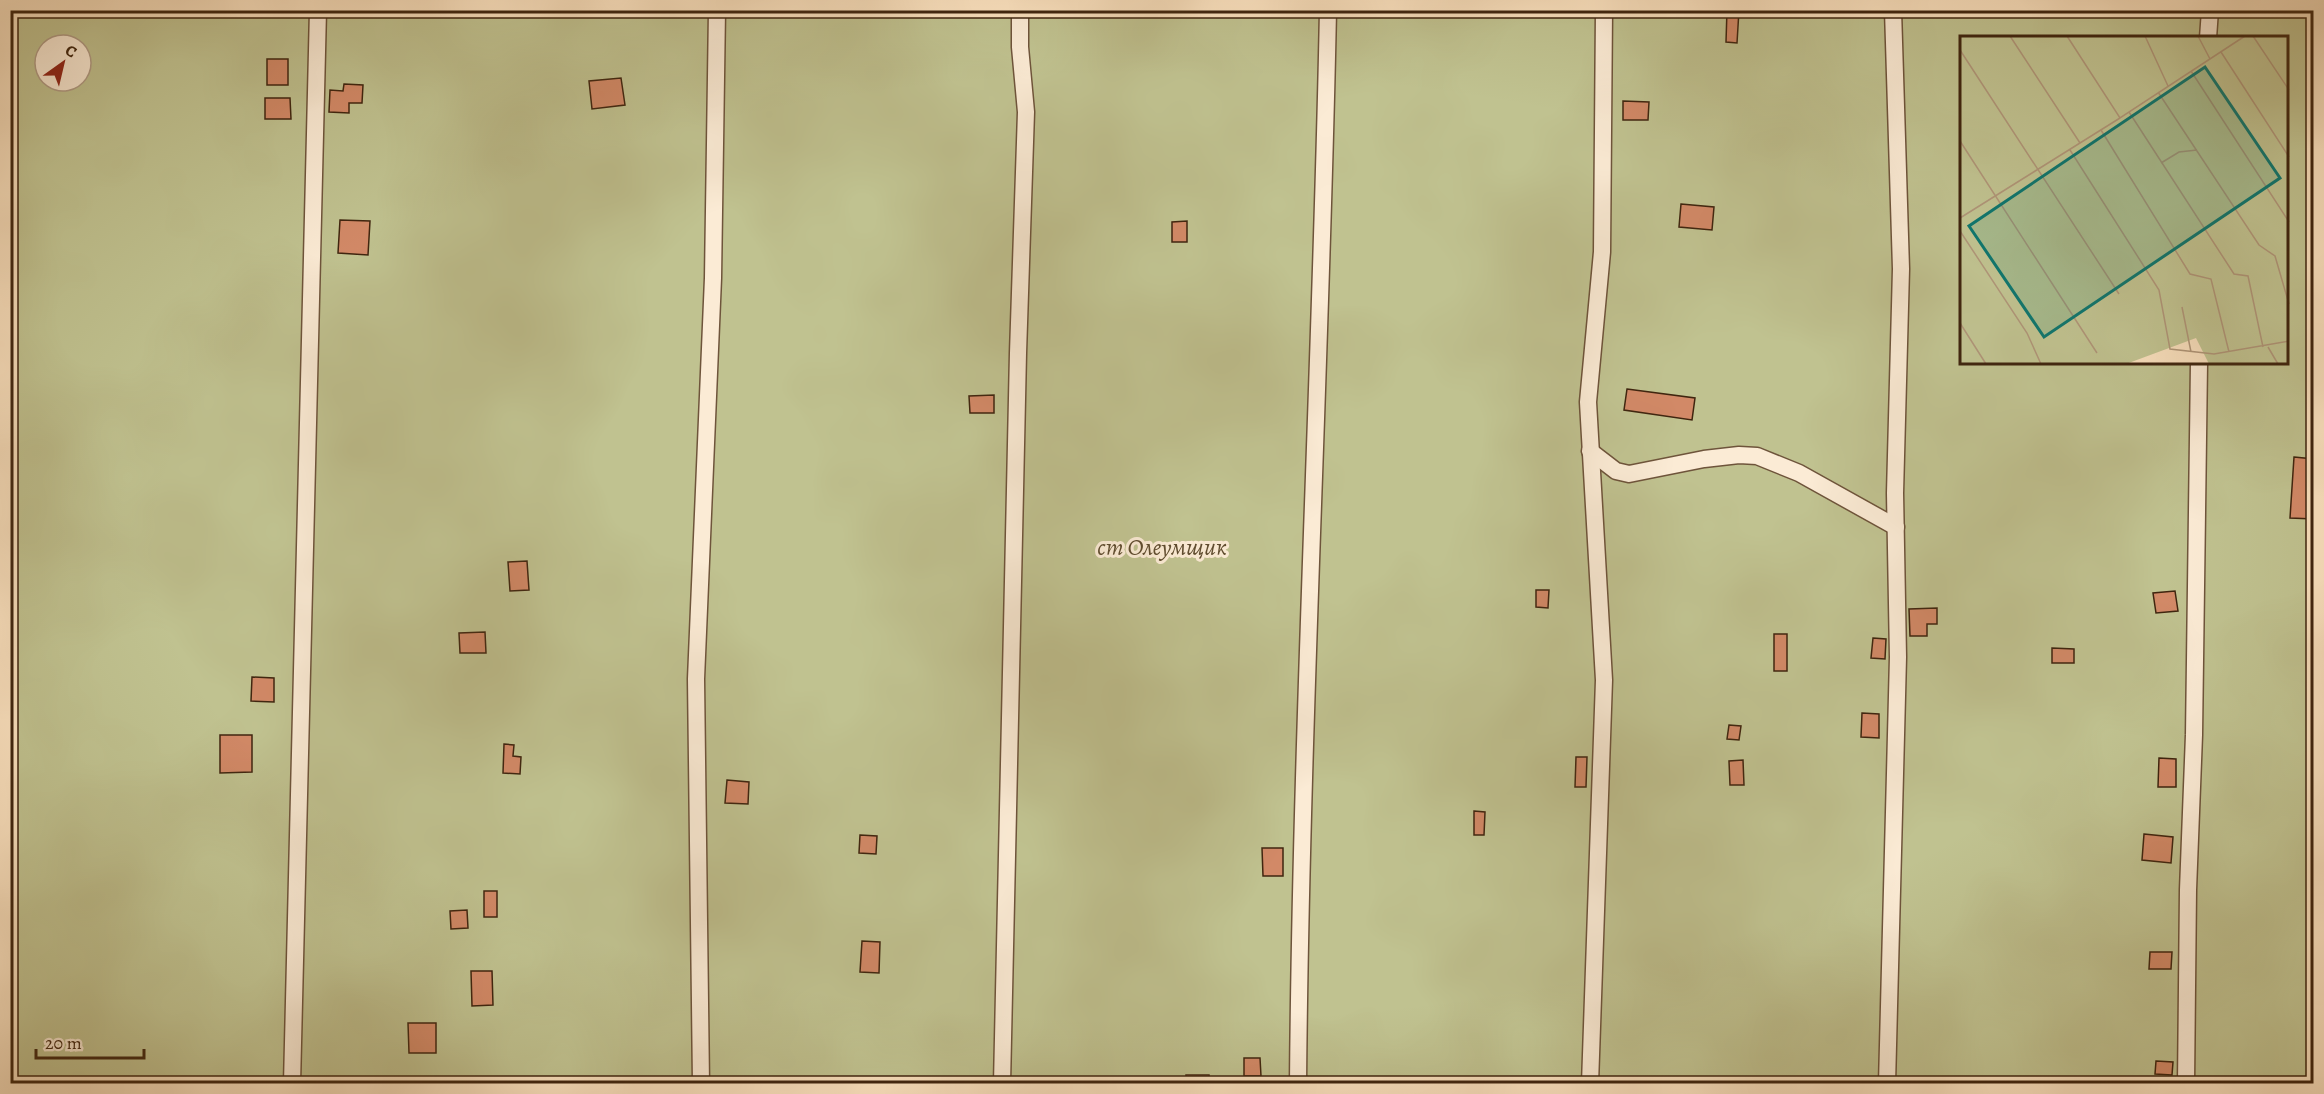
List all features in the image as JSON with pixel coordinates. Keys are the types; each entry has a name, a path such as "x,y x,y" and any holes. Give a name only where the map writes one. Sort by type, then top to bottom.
{"lane":[{"path":"292,1083 318,10"},
{"path":"701,1083 696,679 713,278 717,10"},
{"path":"1002,1083 1017,365 1026,112 1020,47 1020,10"},
{"path":"1298,1083 1302,825 1318,410 1328,10"},
{"path":"1590,1083 1604,680 1588,402 1602,252 1604,10"},
{"path":"1887,1083 1898,657 1896,527 1901,269 1893,10"},
{"path":"2208,36 2210,10"},
{"path":"2186,1083 2199,364"},
{"path":"1590,451 1616,471 1629,474 1739,454 1757,456 1799,473 1896,527"}],"green space":[{"name":"ст Олеумщик","path":"11,11 2313,11 2313,1083 11,1083"}],"building":[{"path":"1161,10 1217,10 1217,14 1161,13"},
{"path":"1727,10 1739,10 1737,43 1726,42"},
{"path":"267,59 288,59 288,85 267,85"},
{"path":"621,78 625,105 592,109 589,81"},
{"path":"344,84 363,85 362,103 349,103 349,113 329,112 330,90 343,91"},
{"path":"265,98 290,98 291,119 265,119"},
{"path":"1623,101 1649,102 1648,120 1623,120"},
{"path":"1681,204 1714,207 1712,230 1679,227"},
{"path":"340,220 370,221 368,255 338,253"},
{"path":"1187,221 1187,242 1172,242 1172,222"},
{"path":"1627,389 1695,398 1692,420 1624,410"},
{"path":"994,395 994,413 970,413 969,396"},
{"path":"2294,457 2314,459 2314,519 2290,518"},
{"path":"527,561 529,590 510,591 508,562"},
{"path":"1536,590 1549,590 1548,608 1536,607"},
{"path":"2175,591 2178,611 2156,613 2153,593"},
{"path":"1937,608 1937,624 1927,624 1927,636 1910,636 1909,609"},
{"path":"485,632 486,653 460,653 459,633"},
{"path":"1774,634 1787,634 1787,671 1774,671"},
{"path":"1873,638 1886,639 1885,659 1871,658"},
{"path":"2052,648 2074,649 2074,663 2052,663"},
{"path":"252,677 274,678 274,702 251,701"},
{"path":"1862,713 1879,714 1879,738 1861,737"},
{"path":"1729,725 1741,726 1739,740 1727,739"},
{"path":"220,735 252,735 252,772 220,773"},
{"path":"504,744 514,745 513,756 521,757 520,774 503,773"},
{"path":"1576,757 1587,757 1586,787 1575,787"},
{"path":"2159,758 2176,759 2176,787 2158,787"},
{"path":"1743,760 1744,785 1730,785 1729,761"},
{"path":"727,780 749,782 748,804 725,803"},
{"path":"1474,811 1485,812 1484,835 1474,835"},
{"path":"2144,834 2173,837 2171,863 2142,860"},
{"path":"860,835 877,836 876,854 859,853"},
{"path":"1262,848 1283,848 1283,876 1263,876"},
{"path":"484,891 497,891 497,917 484,917"},
{"path":"467,910 468,928 451,929 450,911"},
{"path":"862,941 880,942 879,973 860,972"},
{"path":"2150,952 2172,952 2171,969 2149,969"},
{"path":"471,971 492,971 493,1005 472,1006"},
{"path":"408,1023 436,1023 436,1053 409,1053"},
{"path":"1244,1058 1260,1058 1261,1076 1244,1076"},
{"path":"2156,1061 2173,1062 2172,1075 2155,1074"},
{"path":"1186,1075 1209,1075 1210,1084 1186,1084"}]}
